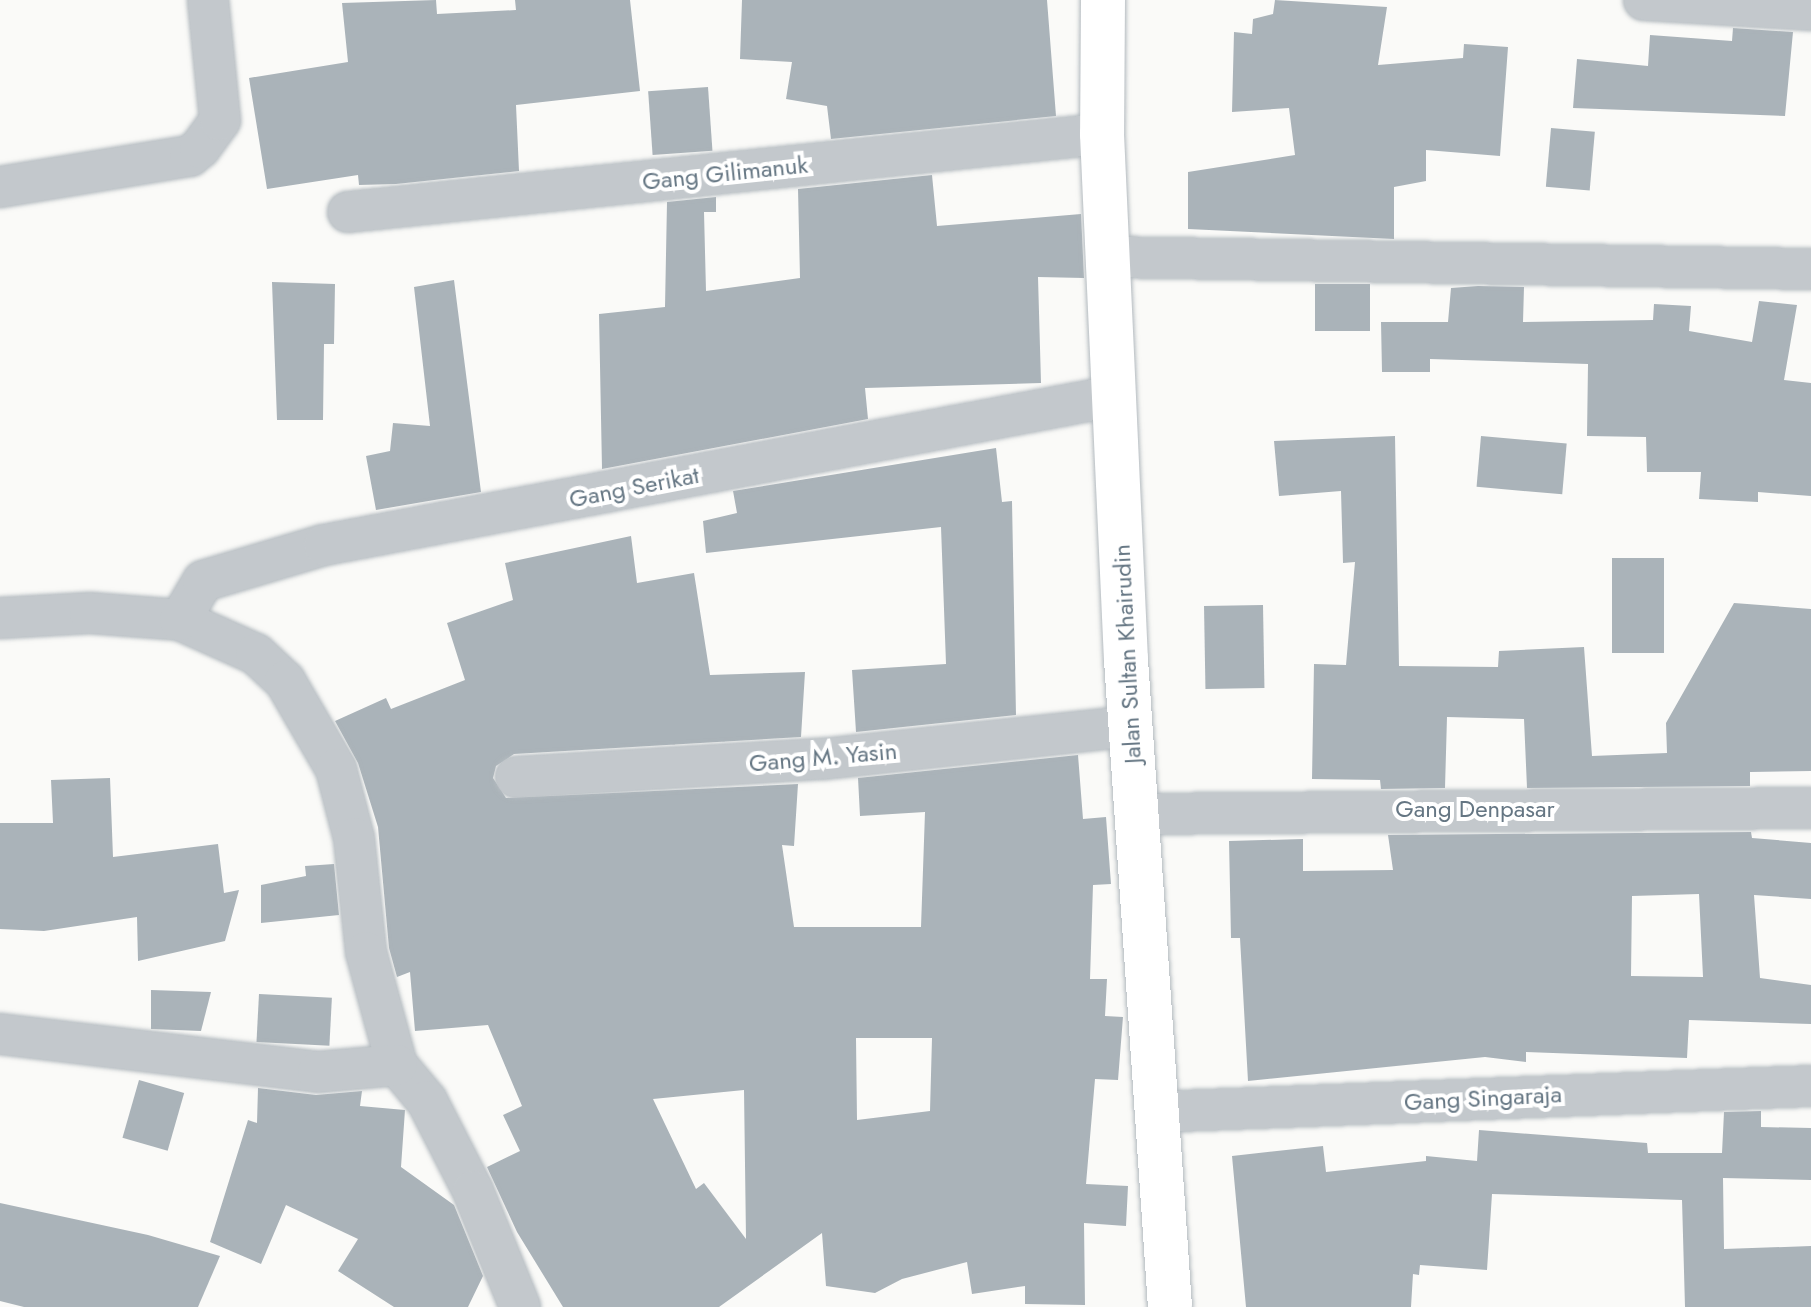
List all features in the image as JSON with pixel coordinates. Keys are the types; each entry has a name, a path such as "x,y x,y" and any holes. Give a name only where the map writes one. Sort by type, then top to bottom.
{"main road":[{"name":"Jalan Sultan Khairudin","path":"1103,0 1102,134 1130,726 1170,1307"}],"street":[{"path":"0,187 190,156 200,148 220,120 208,0"},
{"path":"1644,0 1811,10"},
{"name":"Gang Gilimanuk","path":"348,212 1102,134"},
{"path":"1108,257 1811,269"},
{"name":"Gang Serikat","path":"180,620 203,581 324,545 1114,396"},
{"path":"0,618 90,613 180,620 256,654 285,681 336,769 354,838 366,952 397,1065 427,1101 473,1191 520,1307"},
{"name":"Gang M. Yasin","path":"516,777 823,759 1130,726"},
{"name":"Gang Denpasar","path":"1138,814 1811,808"},
{"path":"0,1034 318,1072 397,1065"},
{"name":"Gang Singaraja","path":"1155,1112 1811,1086"}],"building":[{"path":"436,0 437,14 516,10 515,0 630,0 640,91 516,105 519,171 359,185 358,175 267,189 249,78 348,62 342,3"},
{"path":"742,0 1047,0 1056,116 831,139 827,106 786,99 792,62 740,59"},
{"path":"1275,0 1387,7 1378,65 1463,58 1464,44 1508,47 1500,156 1426,150 1426,181 1394,187 1394,239 1188,229 1188,172 1295,155 1289,108 1232,112 1234,32 1252,34 1253,19 1273,14"},
{"path":"1733,28 1793,32 1785,116 1573,108 1577,59 1648,66 1650,35 1732,41"},
{"path":"708,87 712,151 653,155 648,91"},
{"path":"1551,128 1595,132 1590,191 1546,187"},
{"path":"932,175 937,226 1081,214 1084,278 1038,277 1041,383 865,388 868,419 602,469 599,314 665,307 667,202 716,197 716,212 704,212 706,291 800,278 798,189"},
{"path":"454,280 481,492 376,510 366,456 390,451 393,423 430,426 414,287"},
{"path":"272,282 335,284 334,344 324,344 323,420 277,420"},
{"path":"1315,284 1370,284 1370,331 1315,331"},
{"path":"1524,287 1523,322 1653,320 1654,304 1691,306 1689,331 1752,342 1759,301 1797,305 1784,380 1811,383 1811,496 1758,492 1758,502 1699,499 1701,472 1647,472 1646,437 1587,436 1588,364 1430,359 1430,372 1382,372 1381,322 1448,322 1451,288"},
{"path":"1395,436 1399,666 1498,667 1499,651 1584,647 1592,756 1667,753 1666,723 1734,603 1811,609 1811,771 1750,772 1750,786 1527,788 1524,719 1447,717 1445,788 1381,789 1380,780 1312,779 1314,664 1346,665 1355,562 1343,563 1341,491 1279,496 1274,441"},
{"path":"1481,436 1567,443 1562,494 1477,487"},
{"path":"996,448 1002,502 1012,501 1016,715 856,732 852,670 946,664 941,527 706,553 703,521 737,513 733,491"},
{"path":"631,536 637,583 694,573 710,675 805,672 801,737 514,754 496,766 493,778 506,798 798,784 794,846 782,845 794,927 921,927 925,812 860,816 858,778 1078,755 1083,819 1106,817 1111,884 1093,885 1090,979 1107,979 1105,1016 1123,1017 1118,1080 1095,1079 1086,1184 1128,1186 1126,1226 1084,1223 1085,1305 1025,1304 1025,1286 972,1294 967,1262 902,1279 875,1293 826,1286 822,1233 719,1307 563,1307 517,1232 487,1167 520,1151 503,1115 522,1106 488,1025 415,1031 410,972 397,977 389,948 378,827 358,763 335,721 386,698 391,709 465,680 447,623 513,600 505,563","holes":["856,1038 932,1038 930,1111 857,1120","744,1090 746,1239 704,1183 696,1189 653,1099"]},
{"path":"1612,558 1664,558 1664,653 1612,653"},
{"path":"1263,605 1264,688 1205,689 1204,606"},
{"path":"110,778 113,857 218,844 224,893 239,890 225,941 138,961 137,917 44,931 0,929 0,823 53,823 51,780"},
{"path":"1751,832 1752,838 1811,843 1811,899 1754,895 1760,978 1811,985 1811,1024 1689,1020 1687,1058 1526,1052 1526,1062 1485,1057 1248,1081 1240,938 1231,938 1229,841 1303,839 1303,871 1393,870 1388,835","holes":["1699,894 1703,977 1631,976 1632,896"]},
{"path":"334,864 339,915 261,923 261,885 306,876 305,866"},
{"path":"151,990 211,992 201,1031 151,1029"},
{"path":"259,994 332,998 329,1046 256,1042"},
{"path":"139,1080 184,1093 168,1151 122,1138"},
{"path":"258,1088 316,1095 362,1091 360,1106 405,1110 401,1167 454,1205 483,1276 468,1307 394,1307 338,1271 358,1239 286,1205 261,1264 210,1242 248,1120 257,1123"},
{"path":"1761,1111 1761,1127 1811,1128 1811,1180 1723,1178 1724,1249 1811,1246 1811,1307 1685,1307 1682,1200 1492,1194 1487,1270 1420,1265 1419,1275 1413,1274 1411,1307 1246,1307 1232,1156 1323,1146 1326,1172 1426,1161 1426,1156 1477,1161 1479,1130 1647,1143 1648,1153 1722,1153 1724,1112"},
{"path":"0,1203 148,1235 220,1256 198,1307 24,1307 0,1301"}]}
